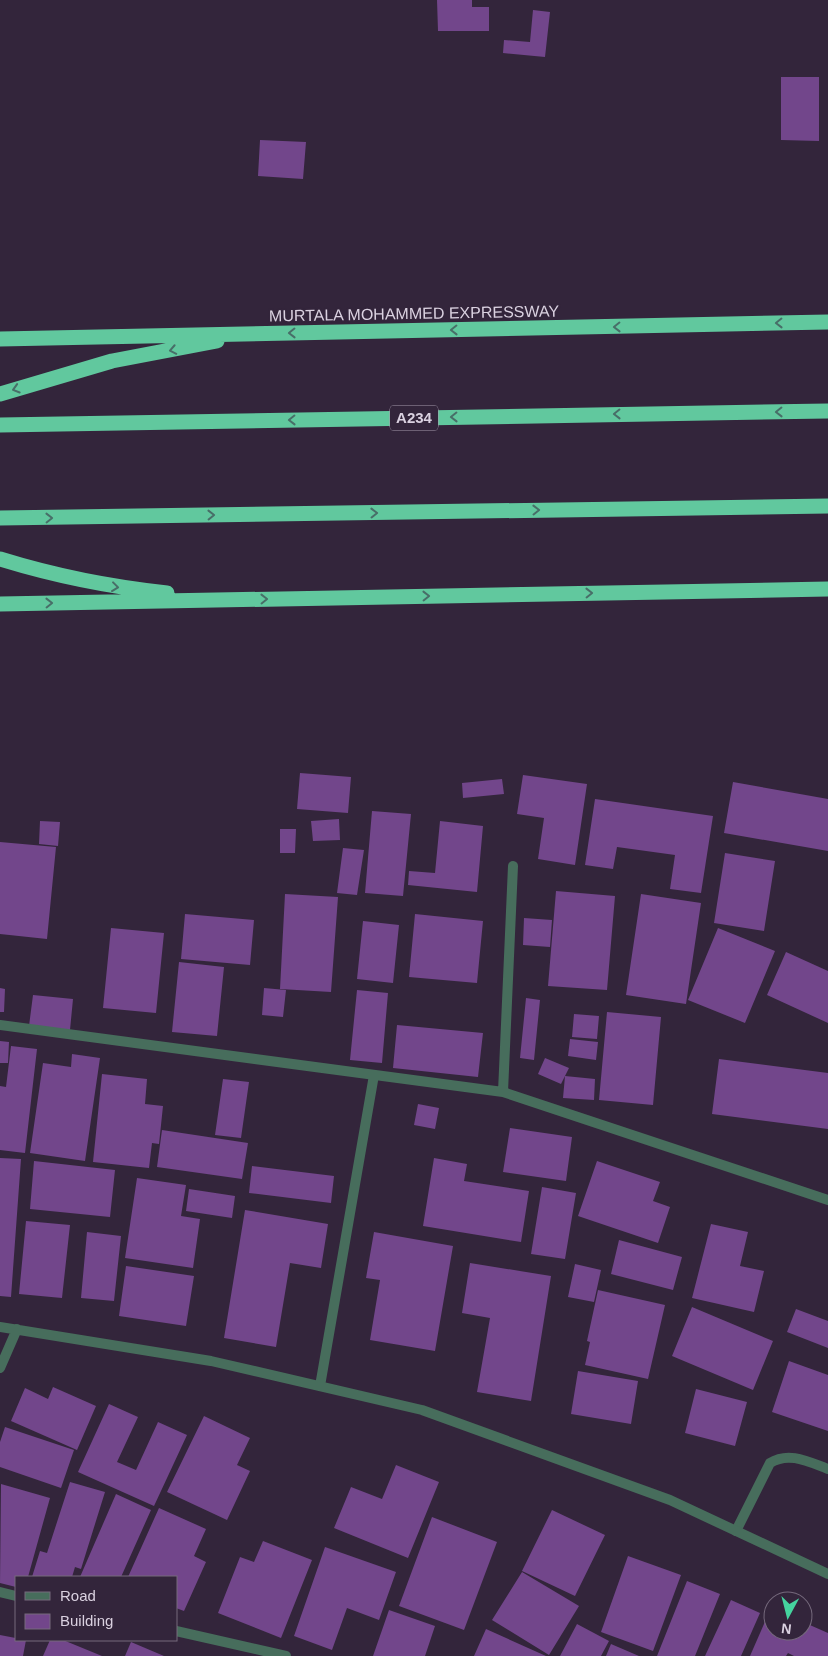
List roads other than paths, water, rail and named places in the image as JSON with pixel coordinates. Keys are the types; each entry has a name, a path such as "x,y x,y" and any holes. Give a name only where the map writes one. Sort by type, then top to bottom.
{"highway":[{"name":"MURTALA MOHAMMED EXPRESSWAY","path":"0,339 828,322"},
{"path":"0,394 112,361 256,334"},
{"name":"A234","path":"0,425 828,411"},
{"path":"0,518 828,506"},
{"path":"0,559 46,573 105,586 228,600"},
{"path":"0,604 828,589"}],"street":[{"path":"503,1092 513,866"},
{"path":"0,1025 503,1092 828,1200"},
{"path":"320,1386 374,1075"},
{"path":"0,1327 211,1361 422,1410 670,1500 828,1574"},
{"path":"0,1368 17,1329"},
{"path":"736,1531 770,1462 778,1458 795,1457 828,1469"},
{"path":"0,1592 15,1596"},
{"path":"178,1632 286,1656"}]}
